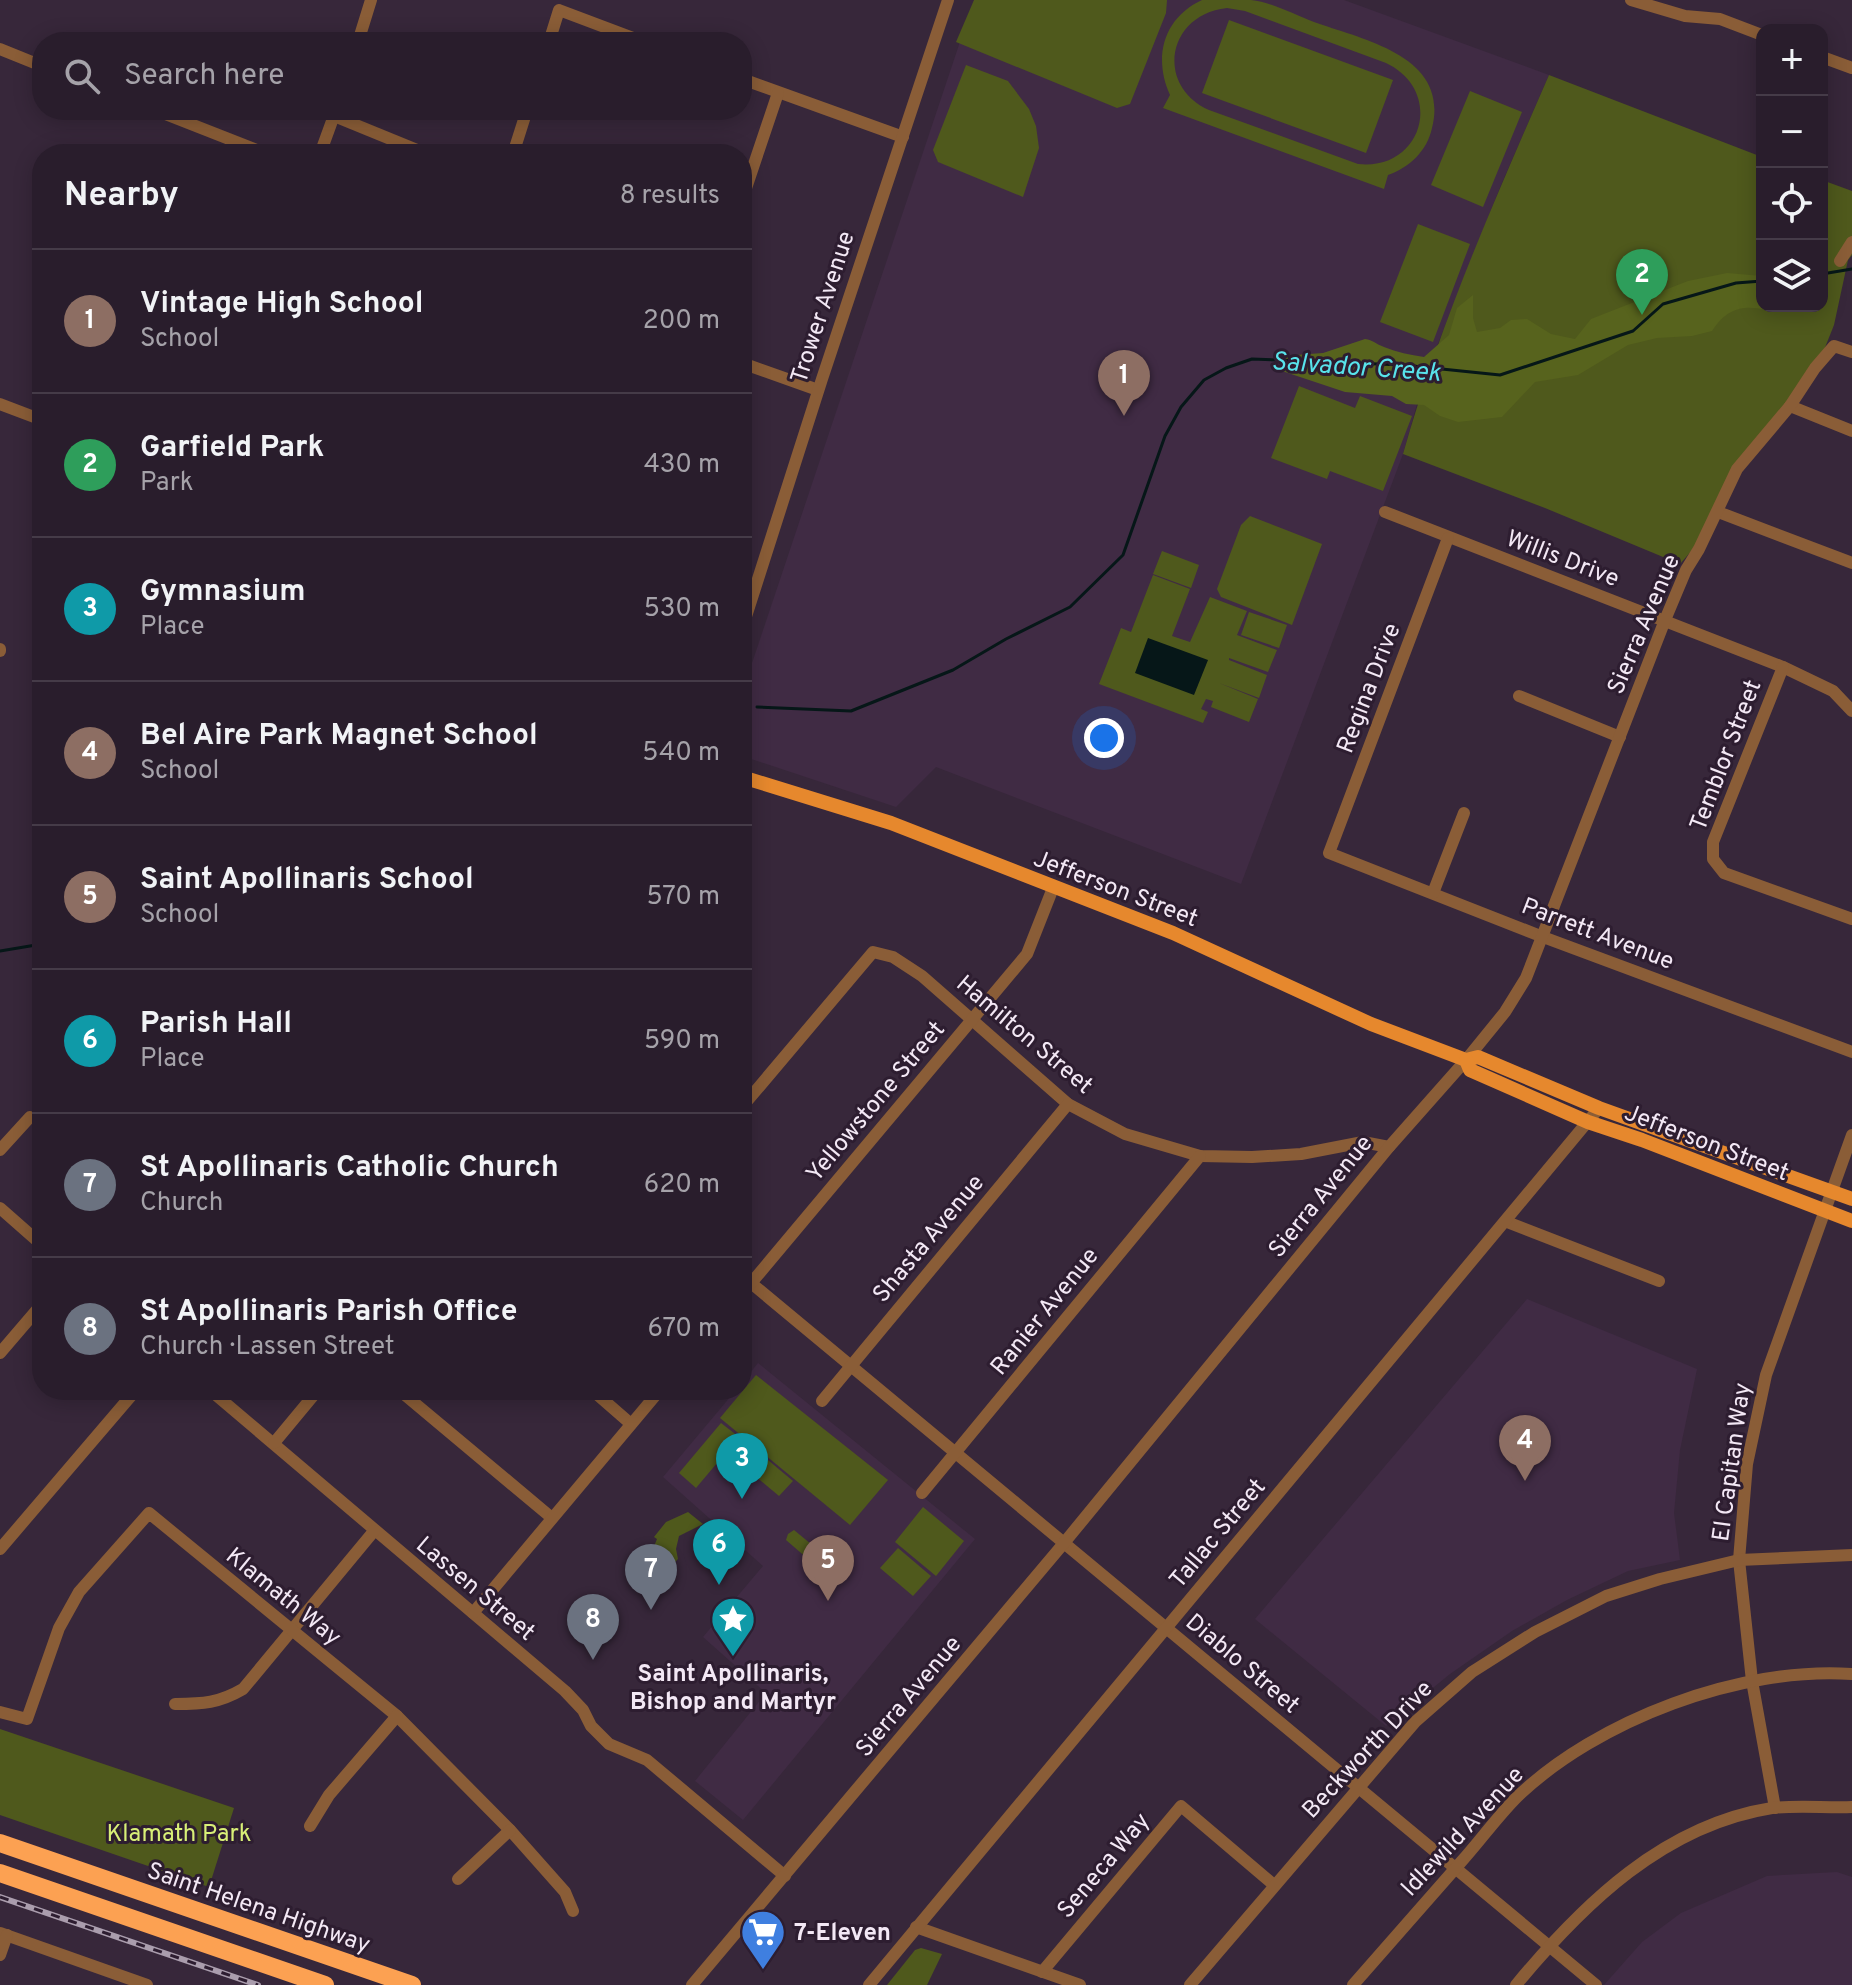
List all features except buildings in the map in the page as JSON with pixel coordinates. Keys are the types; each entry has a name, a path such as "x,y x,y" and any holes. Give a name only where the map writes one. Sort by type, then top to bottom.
{"highway":[{"name":"Saint Helena Highway","path":"0,1843 412,1985"},
{"path":"0,1873 325,1985"}],"main road":[{"name":"Jefferson Street","path":"752,780 891,823 1173,933 1371,1024 1466,1060 1478,1057 1599,1108 1852,1199"},
{"name":"Jefferson Street","path":"1466,1060 1470,1070 1588,1122 1852,1221"}],"street":[{"path":"361,32 371,0"},
{"name":"Trower Avenue","path":"752,598 948,0"},
{"path":"1631,0 1685,16 1720,19 1756,33"},
{"path":"552,32 559,10 617,32"},
{"path":"0,49 32,62"},
{"path":"1828,59 1852,68"},
{"path":"752,83 903,137"},
{"path":"752,170 778,93"},
{"path":"180,120 242,144"},
{"path":"324,144 332,120"},
{"path":"351,120 405,144"},
{"path":"516,144 524,120"},
{"path":"1840,261 1852,242"},
{"name":"Sierra Avenue","path":"697,1984 1389,1147 1466,1060 1515,997 1543,937 1686,570 1718,512 1737,469 1790,406 1834,346 1852,352"},
{"path":"752,367 818,390"},
{"path":"0,404 32,416"},
{"path":"1790,406 1852,431"},
{"name":"Willis Drive","path":"1385,512 1783,667 1833,691 1852,711"},
{"path":"1718,512 1852,563"},
{"name":"Regina Drive","path":"1329,853 1448,538"},
{"name":"Temblor Street","path":"1783,667 1713,842 1713,859 1724,873 1852,919"},
{"path":"1519,696 1620,737"},
{"path":"1433,893 1464,813"},
{"name":"Parrett Avenue","path":"1329,853 1543,937 1852,1052"},
{"name":"Yellowstone Street","path":"752,1282 1027,954 1053,888"},
{"name":"Hamilton Street","path":"752,1095 873,952 893,957 922,976 1068,1104 1125,1134 1200,1156 1301,1154 1363,1142 1389,1147"},
{"name":"Shasta Avenue","path":"822,1401 1068,1104"},
{"name":"Tallac Street","path":"869,1985 1599,1108"},
{"path":"0,1150 30,1117"},
{"name":"El Capitan Way","path":"1775,1808 1752,1681 1739,1560 1747,1464 1766,1375 1852,1135"},
{"name":"Ranier Avenue","path":"922,1493 1200,1156"},
{"path":"0,1208 32,1236"},
{"path":"1507,1222 1659,1281"},
{"name":"Diablo Street","path":"752,1284 1596,1985"},
{"path":"0,1353 32,1316"},
{"path":"0,1549 127,1400"},
{"name":"Lassen Street","path":"222,1400 576,1701 591,1726 609,1744 647,1760 785,1876"},
{"path":"274,1443 310,1400"},
{"path":"411,1400 552,1518"},
{"path":"603,1400 631,1424"},
{"path":"473,1613 651,1400"},
{"name":"Klamath Way","path":"0,1712 27,1719 59,1628 79,1592 149,1513 397,1716 510,1830 565,1892 573,1911"},
{"path":"175,1704 224,1700 243,1689 374,1531"},
{"name":"Beckworth Drive","path":"1190,1985 1358,1788 1427,1712 1472,1672 1535,1632 1606,1596 1660,1579 1739,1560 1852,1555"},
{"name":"Idlewild Avenue","path":"1353,1985 1518,1797 1570,1755 1630,1722 1752,1681 1852,1674"},
{"path":"310,1826 329,1795 397,1716"},
{"name":"Seneca Way","path":"1042,1972 1181,1806 1274,1885"},
{"path":"1516,1985 1548,1946 1605,1889 1645,1860 1687,1836 1731,1817 1775,1808 1852,1807"},
{"path":"458,1879 510,1830"},
{"path":"916,1927 1080,1985"},
{"path":"0,1955 4,1934 147,1985"}],"shaded area":[{"path":"974,0 1344,0 1549,75 1501,185 1424,379 1403,454 1241,884 936,767 896,807 752,759 752,663"},
{"path":"1148,638 1208,660 1194,695 1135,673"},
{"path":"1527,1299 1697,1369 1680,1450 1674,1513 1680,1560 1628,1571 1512,1631 1450,1674 1386,1726 1255,1619"},
{"path":"758,1363 975,1539 743,1820 695,1781 766,1693 703,1637 763,1566 663,1477 728,1400 752,1400 752,1370"},
{"path":"1837,1872 1852,1877 1852,1985 1604,1985 1642,1942 1681,1913 1767,1876"}],"green space":[{"path":"974,0 1167,0 1166,13 1130,104 1117,108 956,42"},
{"path":"1202,0 1259,1 1378,44 1398,55 1416,68 1428,84 1434,104 1430,136 1422,151 1403,168 1388,175 1384,189 1163,108 1170,95 1162,67 1165,40 1178,17","holes":["1227,8 1245,11 1386,63 1404,76 1416,92 1420,109 1418,127 1411,143 1398,155 1380,163 1358,164 1209,110 1192,99 1180,84 1175,68 1175,52 1181,36 1192,23 1207,13"]},
{"path":"1229,20 1393,80 1366,153 1202,93"},
{"path":"966,65 1008,81 1029,109 1036,126 1039,148 1023,197 938,162 933,150"},
{"path":"1549,75 1756,155 1756,312 1828,312 1828,182 1852,191 1852,255 1848,260 1834,325 1822,355 1766,430 1700,541 1680,564 1403,454 1451,309"},
{"path":"1470,91 1522,112 1483,207 1431,185"},
{"path":"1418,224 1470,244 1433,342 1380,322"},
{"path":"1727,273 1756,275 1756,308 1735,310 1723,317 1712,331 1628,345 1578,375 1535,382 1502,417 1458,422 1440,416 1424,405 1406,404 1392,396 1345,392 1279,370 1282,356 1323,353 1365,339 1424,357 1449,335 1457,308 1473,295 1473,318 1477,332 1500,328 1511,320 1527,319 1551,334 1575,339 1591,319 1688,281"},
{"path":"1299,386 1355,408 1360,396 1412,416 1383,491 1330,471 1327,479 1271,458"},
{"path":"1250,516 1322,544 1292,625 1221,597 1217,589 1241,525"},
{"path":"1162,551 1199,565 1191,588 1153,574"},
{"path":"1153,575 1190,589 1172,636 1190,642 1210,597 1247,611 1237,635 1277,650 1268,672 1229,658 1267,675 1259,698 1219,683 1258,699 1249,722 1211,707 1213,701 1206,699 1201,709 1208,712 1203,723 1099,684 1121,628 1131,632"},
{"path":"1249,612 1287,625 1279,648 1241,635"},
{"path":"756,1375 888,1480 850,1525 720,1418 735,1400 752,1400 752,1380"},
{"path":"721,1423 739,1437 696,1488 679,1473"},
{"path":"744,1440 793,1481 779,1496 731,1456"},
{"path":"923,1507 964,1541 936,1576 895,1542"},
{"path":"688,1512 703,1524 679,1536 676,1549 678,1559 660,1573 648,1561 657,1539 654,1537 666,1522"},
{"path":"794,1530 846,1573 837,1584 786,1540"},
{"path":"898,1548 931,1576 913,1596 880,1568"},
{"name":"Klamath Park","path":"0,1729 234,1808 209,1887 0,1815"},
{"path":"921,1948 942,1954 927,1985 887,1985 915,1950"}],"waterway":[{"name":"Salvador Creek","path":"1828,273 1852,269"},
{"name":"Salvador Creek","path":"757,707 851,711 953,670 1070,607 1123,555 1165,436 1181,407 1204,380 1226,368 1252,359 1403,365 1500,375 1633,331 1663,304 1736,283 1756,281"},
{"name":"Salvador Creek","path":"0,951 32,946"}],"railway":[{"path":"0,1897 258,1985"}],"place":[{"name":"Garfield Park","path":"1642,315"},
{"name":"Vintage High School","path":"1124,416"},
{"name":"Bel Aire Park Magnet School","path":"1525,1481"},
{"name":"Gymnasium","path":"742,1499"},
{"name":"Parish Hall","path":"719,1585"},
{"name":"Saint Apollinaris School","path":"828,1601"},
{"name":"St Apollinaris Catholic Church","path":"651,1610"},
{"name":"Saint Apollinaris, Bishop and Martyr","path":"733,1658"},
{"name":"St Apollinaris Parish Office","path":"593,1660"},
{"name":"7-Eleven","path":"763,1971"}]}
